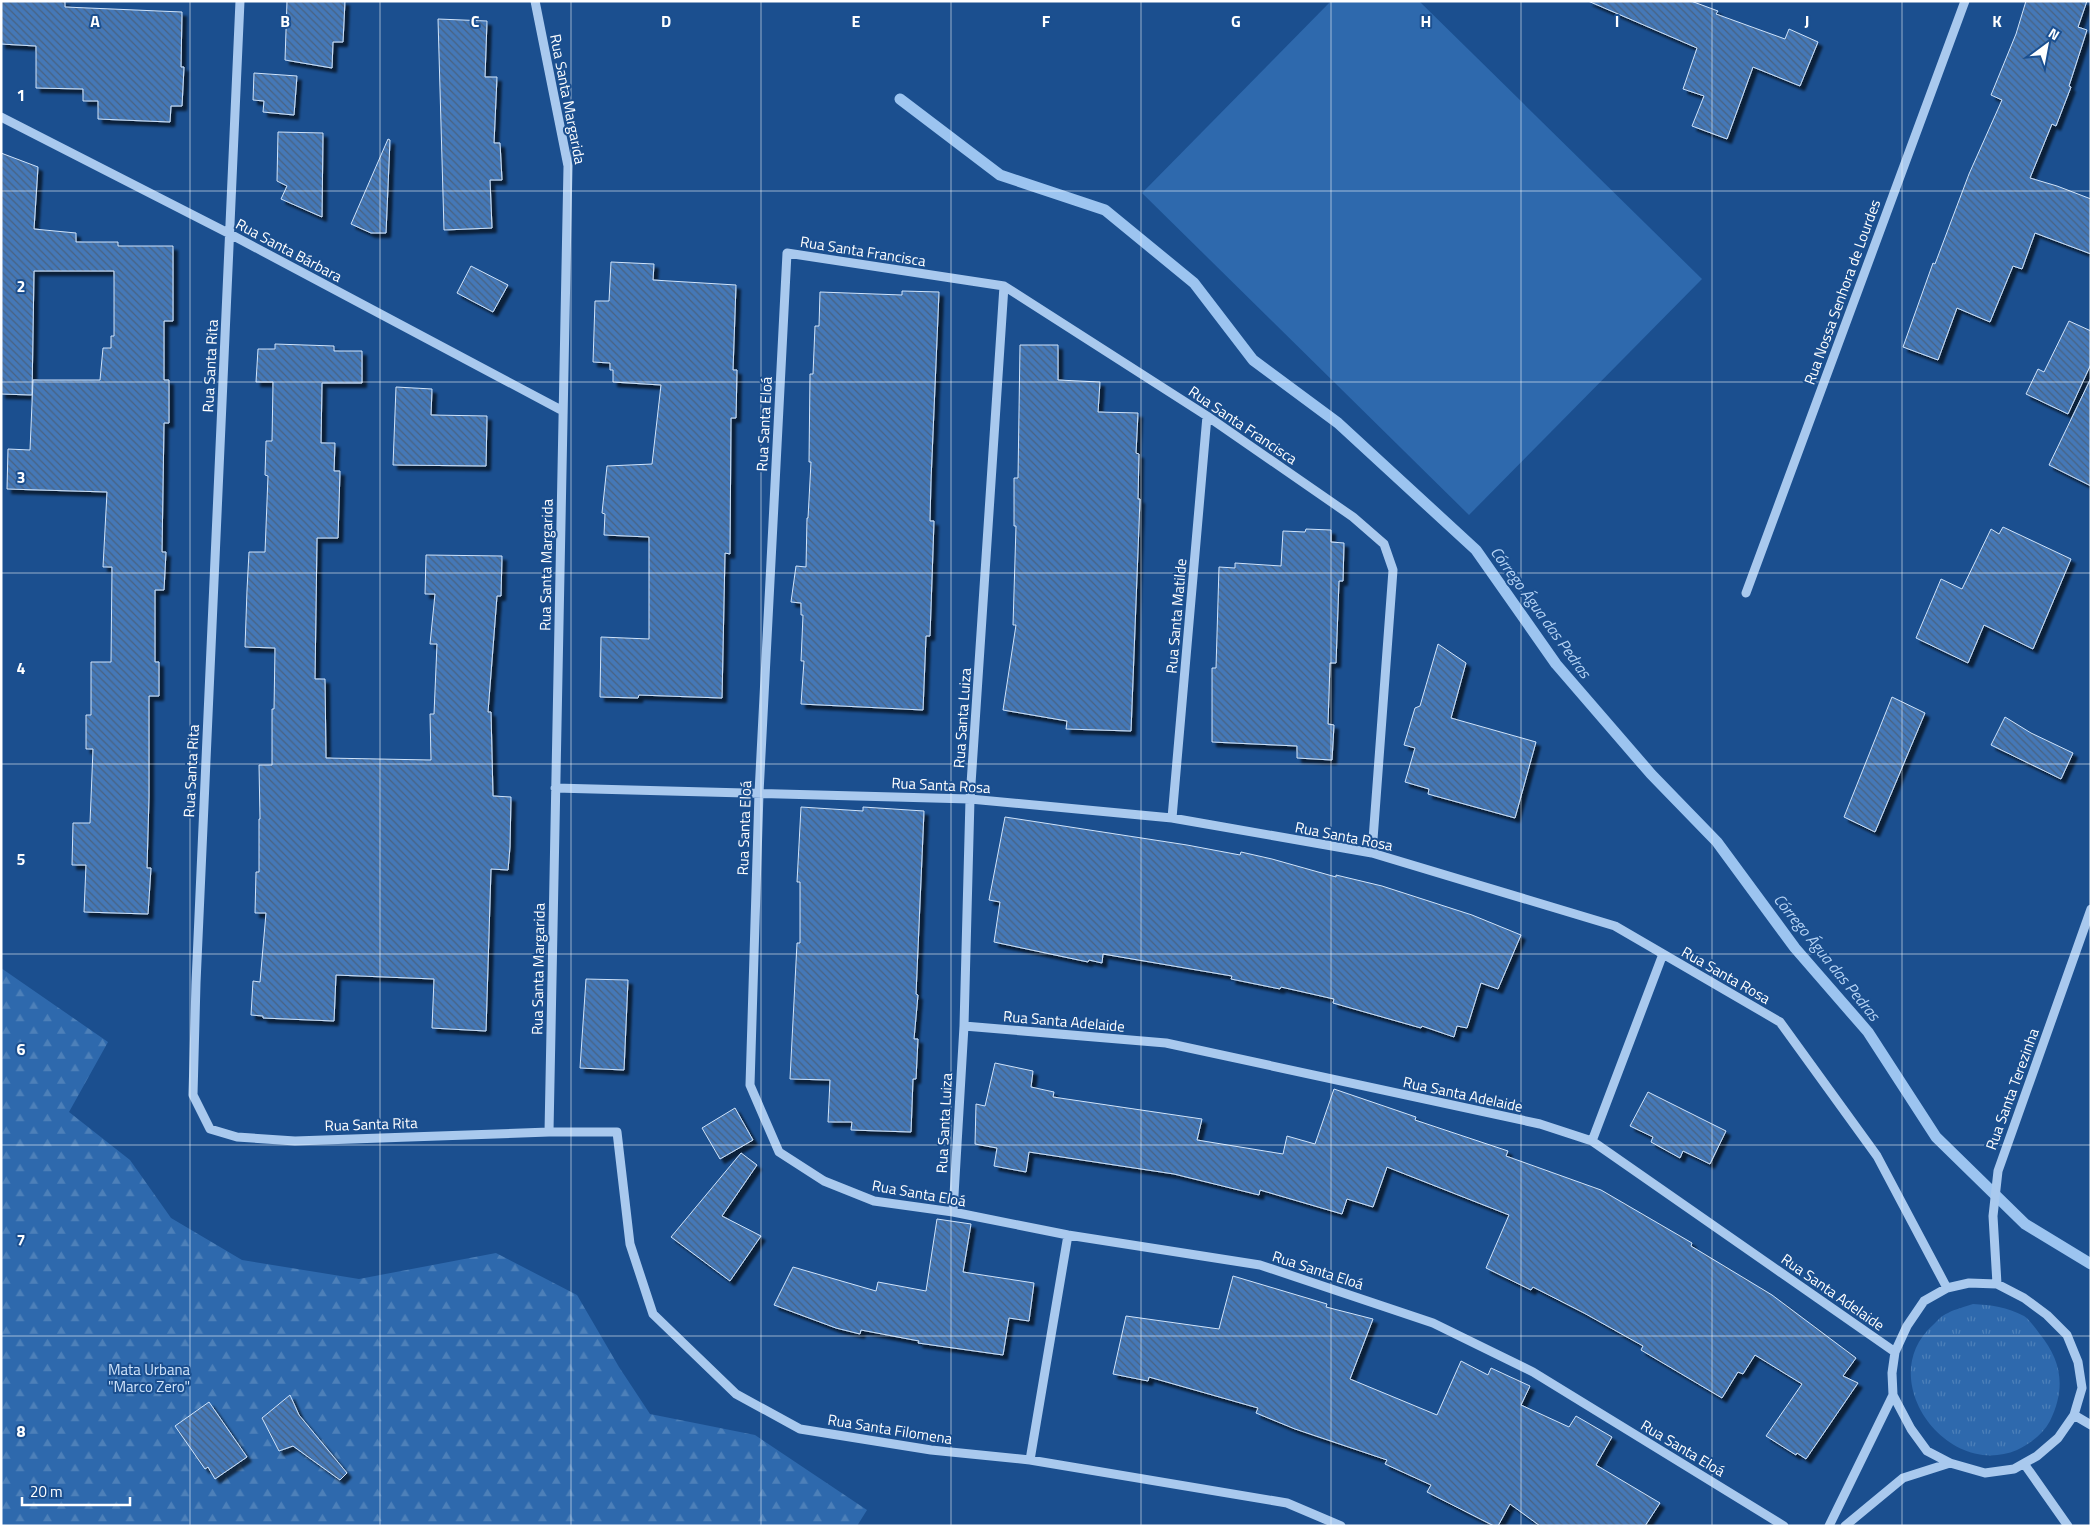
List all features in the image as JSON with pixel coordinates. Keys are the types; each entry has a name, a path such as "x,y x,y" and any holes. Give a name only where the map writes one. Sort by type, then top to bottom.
{"street":[{"name":"Rua Santa Rita","path":"240,1 192,1095 210,1129 237,1137 295,1141 549,1132 618,1132"},
{"name":"Rua Santa Margarida","path":"535,1 568,166 549,1132"},
{"name":"Rua Nossa Senhora de Lourdes","path":"1746,593 1965,1"},
{"name":"Rua Santa Bárbara","path":"1,116 230,234 563,411"},
{"name":"Rua Santa Francisca","path":"787,253 1004,286 1207,416 1354,517 1384,544 1393,570 1372,853"},
{"name":"Rua Santa Eloá","path":"787,253 759,793 750,1085 779,1152 824,1181 874,1201 953,1212 1068,1235 1260,1265 1433,1323 1533,1372 1784,1526"},
{"name":"Rua Santa Luiza","path":"953,1212 964,1026 970,799 1004,286"},
{"name":"Rua Santa Matilde","path":"1172,818 1207,416"},
{"name":"Rua Santa Rosa","path":"555,788 970,799 1172,818 1372,853 1615,926 1780,1022 1876,1156 1947,1288"},
{"name":"Rua Santa Terezinha","path":"1997,1284 1992,1216 1998,1170 2091,909"},
{"path":"1592,1141 1664,954"},
{"name":"Rua Santa Adelaide","path":"964,1026 1166,1043 1540,1124 1592,1141 1895,1352"},
{"name":"Rua Santa Filomena","path":"618,1132 630,1244 653,1314 736,1394 800,1428 931,1450 1030,1460 1154,1479 1287,1503 1341,1526"},
{"path":"1030,1460 1068,1235"},
{"path":"1969,1283 1997,1284 2024,1298 2047,1315 2066,1335 2078,1362 2082,1388 2074,1415 2058,1438 2025,1464 2014,1469 1985,1473 1950,1463 1927,1451 1911,1429 1893,1396 1892,1373 1895,1352 1907,1326 1924,1301 1947,1288 1969,1283"},
{"path":"1830,1526 1893,1396"},
{"path":"2074,1415 2091,1425"},
{"path":"1845,1526 1903,1478 1950,1463"},
{"path":"2025,1464 2068,1526"}],"green space":[{"path":"1331,1 1419,1 1702,279 1469,515 1142,193"},
{"name":"Mata Urbana \"Marco Zero\"","path":"1,968 108,1042 69,1112 130,1160 171,1218 242,1260 359,1279 496,1253 577,1295 619,1367 650,1414 755,1435 867,1510 857,1526 1,1526"},
{"path":"1973,1304 1999,1307 2024,1316 2047,1343 2057,1364 2060,1386 2055,1409 2050,1421 2036,1438 2017,1450 1991,1455 1965,1451 1943,1438 1926,1419 1914,1396 1911,1371 1916,1347 1933,1325 1942,1317 1954,1310"}],"building":[{"path":"1,1 65,1 65,7 182,12 181,67 184,67 182,106 171,106 170,122 98,119 98,101 83,101 83,89 36,88 36,46 1,44"},
{"path":"287,1 345,1 343,42 333,42 332,68 285,60"},
{"path":"1588,1 1691,1 1718,11 1716,14 1785,39 1789,29 1818,42 1800,86 1753,67 1727,139 1692,126 1704,96 1683,89 1697,48"},
{"path":"2026,1 2087,1 2078,27 2087,30 2069,86 2071,87 2056,126 2052,124 2030,178 2091,199 2091,254 2035,233 2022,269 2013,266 1990,322 1957,308 1938,360 1903,347 1933,263 1935,264 1969,174 2002,100 1991,95 2016,34"},
{"path":"438,19 487,21 485,77 497,77 494,143 500,143 502,180 490,180 492,228 444,230"},
{"path":"254,73 297,76 294,115 263,112 264,101 253,100"},
{"path":"278,132 323,133 322,217 281,199 287,186 277,181"},
{"path":"388,139 390,140 386,233 371,233 351,224"},
{"path":"1,153 38,167 34,229 76,233 76,242 118,242 118,246 173,246 173,321 164,321 164,380 169,380 169,423 164,423 162,552 166,552 164,590 155,590 155,662 159,662 159,696 149,696 147,868 151,868 148,914 84,912 86,865 72,865 73,823 90,823 93,749 86,749 86,715 91,715 91,662 111,662 112,567 103,567 107,492 7,489 8,449 30,450 33,380 100,380 103,348 111,348 111,336 114,336 114,271 34,271 32,395 1,394"},
{"path":"611,262 654,264 653,280 736,285 733,370 737,370 736,418 731,418 730,554 725,553 722,698 639,695 638,698 600,697 601,637 649,639 649,537 604,535 605,514 602,513 607,466 652,464 661,385 613,382 613,370 610,370 610,363 593,362 595,301 609,301"},
{"path":"471,266 508,285 493,312 457,293"},
{"path":"902,291 939,292 931,480 930,521 934,521 930,636 926,636 923,710 801,704 804,661 801,661 803,615 801,615 801,603 791,602 796,566 806,567 811,462 809,462 810,374 813,374 815,326 819,326 820,292 902,295"},
{"path":"2069,321 2091,331 2091,364 2068,414 2026,394 2038,369 2044,372"},
{"path":"275,344 334,346 334,351 362,351 362,383 322,383 321,443 335,443 334,471 340,471 338,538 317,538 315,679 325,679 326,758 431,760 430,714 434,714 437,644 430,644 435,594 425,594 426,555 502,556 501,596 497,596 488,712 491,712 493,796 511,797 510,847 508,870 491,869 486,1031 432,1028 434,979 336,975 334,1021 263,1018 263,1016 251,1015 253,981 260,982 266,913 255,913 256,872 259,872 259,765 272,765 275,648 245,647 247,590 249,552 265,552 268,476 265,475 266,441 272,441 273,382 256,382 258,349 275,349"},
{"path":"1020,345 1058,345 1058,380 1100,382 1098,412 1138,413 1136,453 1139,454 1138,499 1140,499 1131,731 1066,729 1067,721 1003,710 1016,625 1013,625 1016,526 1014,526 1014,478 1018,478"},
{"path":"2091,378 2091,486 2049,465"},
{"path":"396,387 432,389 431,415 487,416 486,466 393,465"},
{"path":"2003,527 2071,559 2033,649 1984,625 1968,663 1916,638 1941,579 1962,589 1991,529 1999,534"},
{"path":"1306,529 1331,530 1331,542 1344,543 1343,581 1339,581 1336,663 1330,663 1328,724 1334,725 1332,760 1297,758 1297,746 1212,742 1212,668 1216,668 1219,567 1235,568 1235,563 1281,566 1283,531 1305,532"},
{"path":"1438,644 1466,663 1451,718 1536,742 1515,818 1428,794 1429,789 1405,782 1415,748 1404,745 1415,708 1420,706"},
{"path":"1892,697 1925,713 1875,832 1844,817"},
{"path":"2005,717 2031,733 2073,753 2061,779 1991,745"},
{"path":"801,807 863,811 863,807 924,811 916,994 918,995 914,1039 918,1039 916,1079 913,1079 911,1132 851,1130 852,1122 828,1122 830,1080 790,1079 797,943 800,943 800,882 797,882"},
{"path":"1005,817 1240,855 1241,852 1272,859 1336,877 1336,875 1382,886 1472,915 1521,935 1498,989 1481,983 1467,1028 1457,1026 1454,1037 1422,1026 1421,1028 1333,1003 1334,999 1281,987 1280,989 1231,979 1232,976 1103,954 1102,963 1089,960 1088,962 994,942 1000,902 989,900"},
{"path":"586,979 628,980 624,1070 580,1068"},
{"path":"995,1063 1033,1071 1031,1087 1054,1092 1053,1097 1202,1119 1197,1140 1283,1154 1287,1136 1315,1144 1334,1089 1416,1117 1415,1120 1508,1151 1506,1156 1601,1190 1692,1243 1691,1246 1772,1295 1856,1358 1843,1376 1858,1383 1806,1459 1797,1453 1796,1455 1766,1436 1802,1384 1755,1355 1743,1374 1738,1372 1722,1398 1641,1350 1643,1346 1584,1313 1533,1287 1531,1290 1486,1268 1509,1215 1387,1167 1373,1207 1347,1199 1342,1214 1260,1190 1259,1195 1174,1174 1029,1152 1026,1172 994,1166 997,1148 975,1144 976,1104 985,1106"},
{"path":"1648,1092 1726,1131 1710,1164 1683,1151 1680,1158 1651,1142 1653,1137 1630,1126"},
{"path":"735,1108 753,1140 720,1159 702,1128"},
{"path":"741,1153 757,1165 722,1216 761,1236 730,1281 671,1237"},
{"path":"937,1219 971,1224 963,1272 1034,1283 1029,1321 1009,1318 1003,1355 918,1343 919,1341 861,1330 860,1334 836,1328 774,1305 793,1267 876,1291 878,1282 926,1291"},
{"path":"1233,1276 1327,1304 1326,1307 1373,1319 1350,1379 1437,1415 1461,1361 1488,1375 1491,1368 1530,1386 1521,1405 1569,1427 1576,1416 1612,1437 1596,1465 1660,1503 1645,1526 1540,1526 1510,1504 1498,1526 1494,1526 1427,1492 1431,1485 1385,1464 1387,1460 1295,1429 1256,1413 1258,1408 1149,1377 1148,1381 1113,1374 1126,1316 1219,1329"},
{"path":"290,1395 299,1415 347,1473 340,1480 293,1446 279,1451 262,1418"},
{"path":"209,1402 247,1457 215,1479 208,1467 205,1469 175,1426"}],"waterway":[{"name":"Córrego Água das Pedras","path":"900,99 1000,175 1105,210 1194,283 1253,360 1338,423 1476,550 1556,664 1651,774 1717,842 1795,948 1868,1032 1936,1137 2025,1224 2091,1264"}]}
